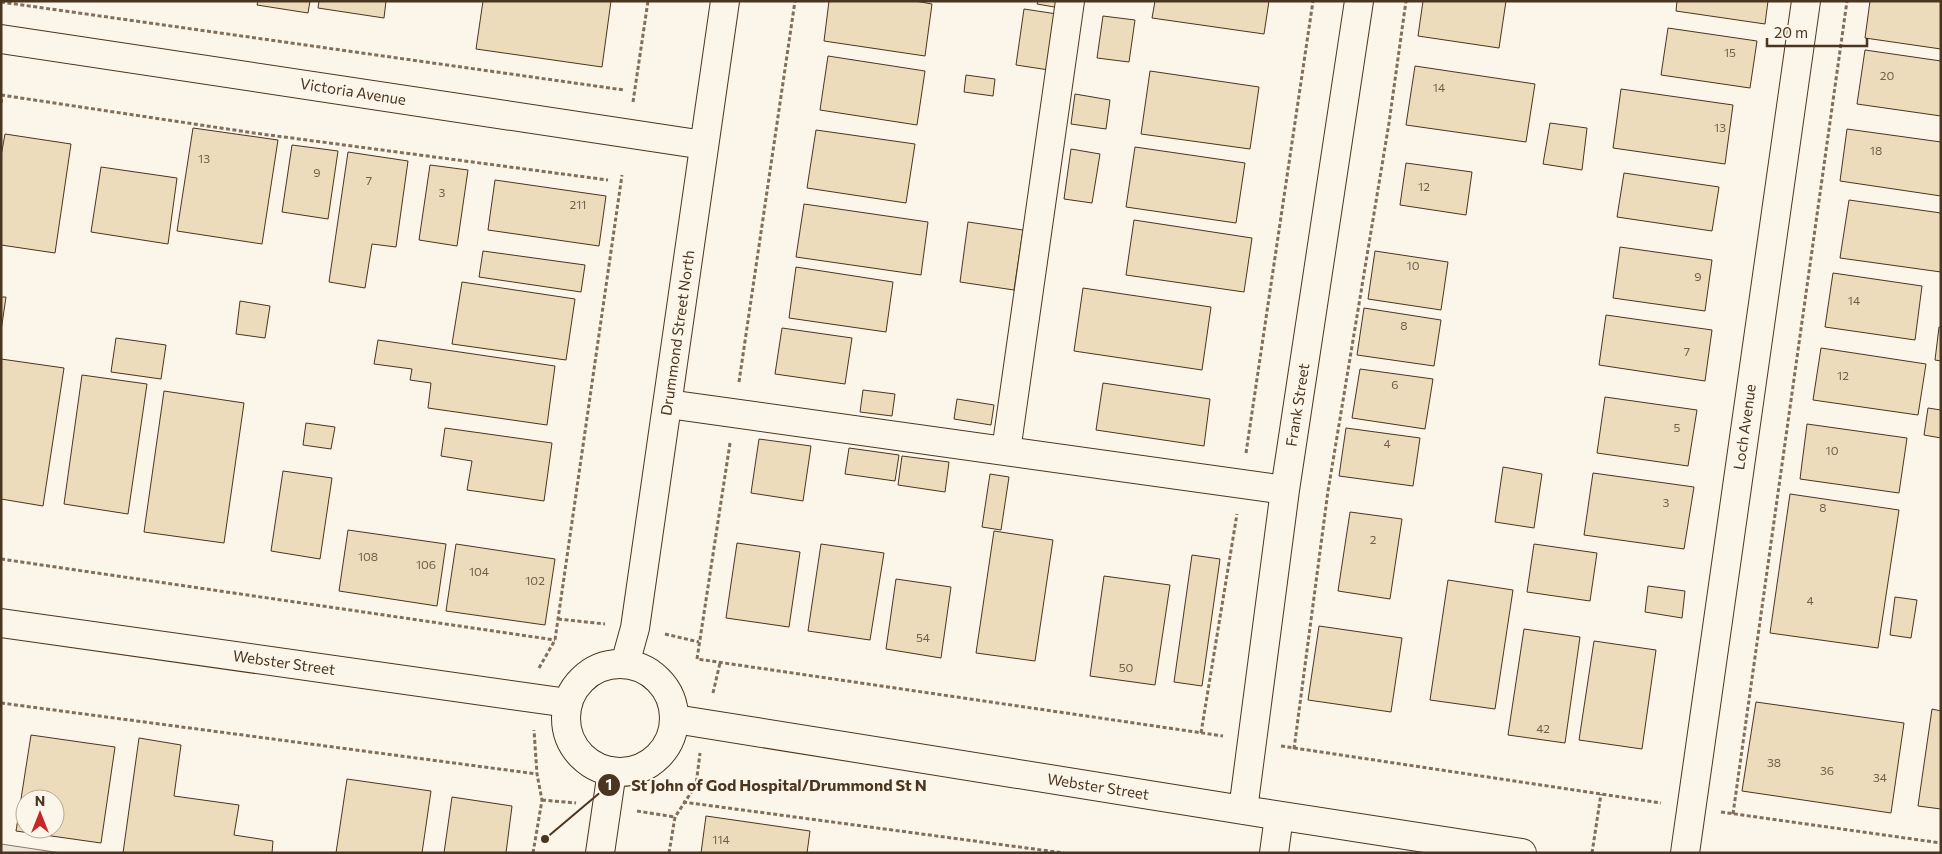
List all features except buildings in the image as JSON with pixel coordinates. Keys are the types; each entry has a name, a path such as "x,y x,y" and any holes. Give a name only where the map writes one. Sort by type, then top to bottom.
{"street":[{"name":"Drummond Street North","path":"625,664 636,628 725,1"},
{"path":"1006,451 1070,1"},
{"name":"Frank Street","path":"1243,810 1285,490 1359,1"},
{"name":"Loch Avenue","path":"1685,853 1806,1"},
{"name":"Victoria Avenue","path":"1,39 704,145"},
{"path":"668,404 1285,490"},
{"name":"Webster Street","path":"1,623 568,703"},
{"path":"625,664 645,669 661,682 672,699 675,719 669,742 655,759 635,770 612,771 594,766 580,754 570,739 566,721 568,703 576,686 589,673 606,665 625,664"},
{"name":"Webster Street","path":"675,719 1522,853"},
{"path":"600,853 612,771"},
{"path":"1274,853 1279,816"}],"path":[{"path":"633,102 648,1"},
{"path":"795,1 697,659 1201,733 1242,484 1312,1"},
{"path":"1406,1 1389,123 1328,491 1294,749 1666,803"},
{"path":"1847,1 1733,814 1941,843"},
{"path":"1,2 624,90"},
{"path":"1,103 2,95 254,133 608,180"},
{"path":"1,559 555,640 622,175"},
{"path":"1,704 537,774 542,800 533,853"},
{"path":"669,853 675,817 683,802 696,785"},
{"path":"1592,853 1601,794"},
{"path":"683,802 1064,853"}],"shaded area":[{"path":"1,844 61,853 1,853"}],"place":[{"name":"St John of God Hospital/Drummond St N","path":"545,839"}]}
